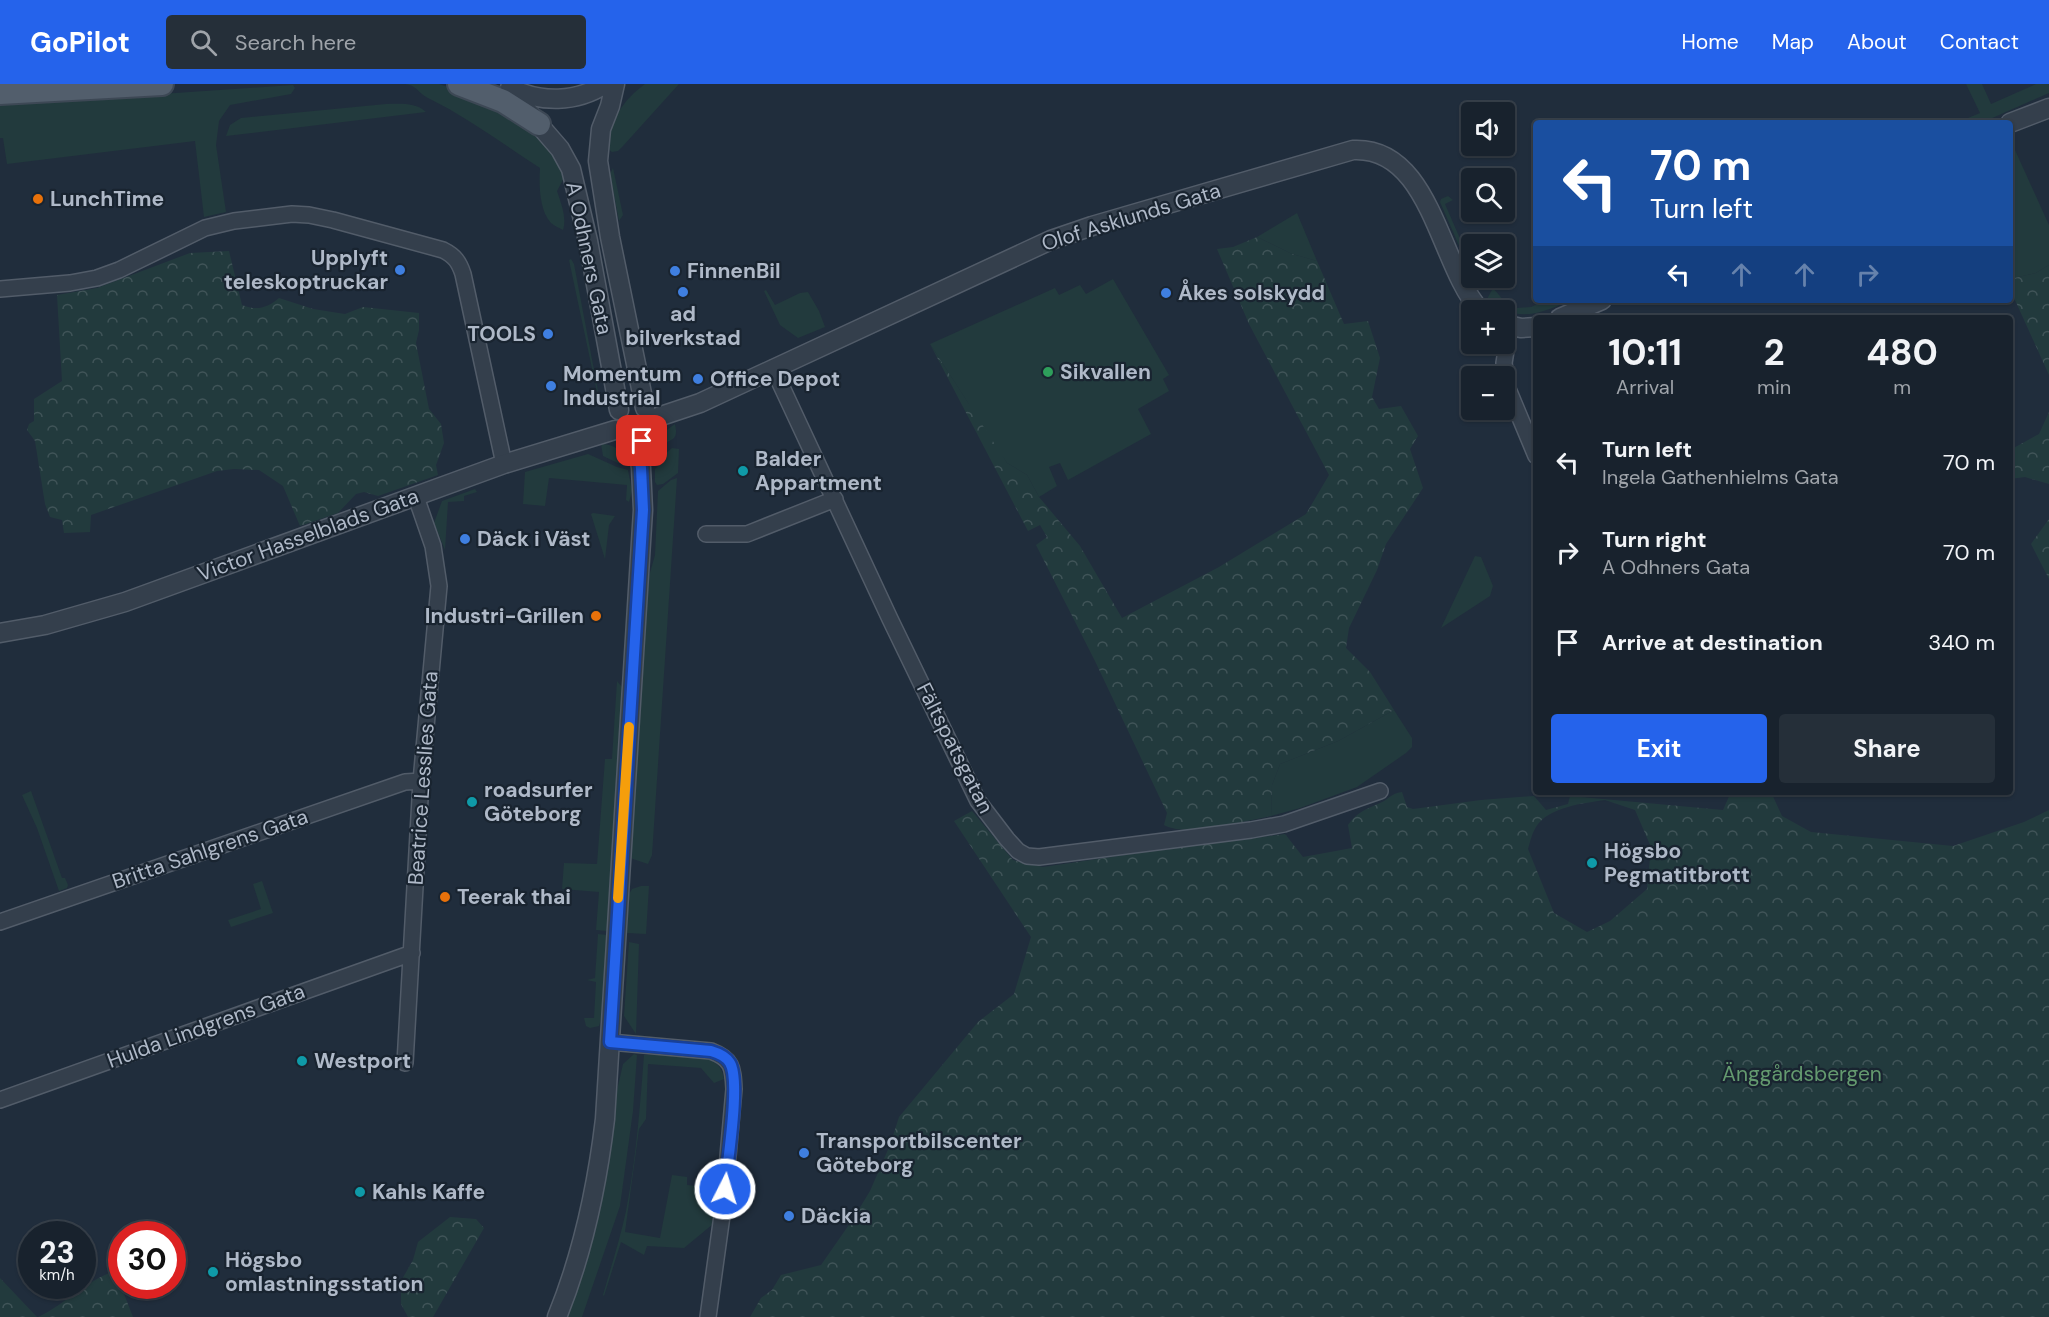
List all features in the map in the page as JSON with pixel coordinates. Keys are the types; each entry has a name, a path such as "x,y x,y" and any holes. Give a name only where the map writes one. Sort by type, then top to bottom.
{"main road":[{"path":"0,93 162,84"},
{"path":"459,84 503,101 539,124"},
{"path":"488,84 507,86"}],"street":[{"path":"507,86 534,97 557,99 580,96 605,84"},
{"name":"A Odhners Gata","path":"615,84 601,129 598,161 610,237 649,413"},
{"name":"A Odhners Gata","path":"507,86 566,159 576,186 619,410 614,419 615,430"},
{"path":"2013,122 2049,108"},
{"name":"Olof Asklunds Gata","path":"649,413 686,409 1051,240 1353,150 1375,152 1401,168 1415,183 1459,282 1472,300"},
{"path":"0,289 70,283 97,278 119,270 205,228 234,221 292,214 333,220 443,250 453,255 463,274 504,464"},
{"path":"1567,315 1595,303"},
{"path":"1515,326 1533,327"},
{"path":"1505,354 1508,389 1533,449"},
{"name":"Fältspatsgatan","path":"773,368 978,801 1018,851 1027,856 1039,857 1251,830 1284,824 1380,791"},
{"path":"615,430 624,440 637,442 650,434 649,413 634,404 628,404 619,410"},
{"name":"Victor Hasselblads Gata","path":"0,633 54,623 125,602 504,464 615,430"},
{"path":"557,1317 583,1245 594,1195 605,1119 643,510 637,442"},
{"name":"Beatrice Lesslies Gata","path":"405,1063 422,781 439,586 433,546 416,497"},
{"path":"706,534 747,534 835,499"},
{"name":"Britta Sahlgrens Gata","path":"0,922 405,782 422,781"},
{"name":"Hulda Lindgrens Gata","path":"0,1100 412,953"},
{"path":"610,1042 711,1051 722,1055 730,1062 734,1089 724,1201 708,1317"}],"green space":[{"path":"405,84 439,84 481,98 543,137 566,174 557,191 564,216 563,230 551,223 544,211 540,189 540,168 471,122 425,96 413,86"},
{"path":"645,84 679,84 623,146 618,151 612,152 606,147 615,119 624,103"},
{"path":"1966,84 1982,84 1991,104 2036,84 2049,84 2049,93 1988,120 1963,120 1980,113"},
{"path":"293,85 295,88 291,94 230,105 219,121 216,145 226,212 204,217 195,141 7,164 3,138 0,138 0,105"},
{"path":"386,104 412,105 426,112 226,136 230,125 241,118"},
{"path":"2013,146 2049,225 2049,265 2036,273 2013,280"},
{"path":"613,168 623,215 619,221 610,174"},
{"path":"1448,196 1453,200 1445,204 1461,241 1461,250 1440,202"},
{"path":"1297,213 1317,261 1292,254 1257,237"},
{"path":"1257,237 1292,254 1317,261 1344,324 1368,321 1380,358 1372,397 1379,409 1401,406 1418,436 1410,449 1423,488 1386,544 1377,570 1349,628 1346,648 1370,672 1394,710 1338,741 1280,764 1272,785 1271,816 1216,827 1174,829 1164,825 1167,813 1095,661 1036,545 1047,537 1040,525 1028,531 930,344 1007,463 1027,475 1039,497 1080,546 1122,618 1219,567 1306,514 1329,475 1249,324 1217,249 1233,247"},
{"path":"229,251 242,305 247,307 262,308 279,298 313,309 345,314 363,307 419,313 416,343 429,409 441,424 444,443 436,465 438,475 378,496 364,492 356,494 338,513 300,526 283,486 259,470 217,471 91,515 90,532 64,533 62,520 50,517 45,504 35,441 27,430 29,424 34,421 34,399 62,381 57,295 97,288 190,253"},
{"path":"571,259 574,264 597,392 569,260"},
{"path":"2049,265 2049,375 2013,296 2014,278 2036,273"},
{"path":"1113,279 1169,375 1163,379 1169,391 1138,409 1151,434 1068,480 1060,463 1049,467 1057,486 1039,497 1027,475 1007,463 1002,456 996,458 968,403 930,344 1055,288 1059,295 1080,285 1086,294"},
{"path":"1493,288 1503,300 1488,300"},
{"path":"766,290 775,305 800,293 808,292 825,327 798,338 780,325 764,291"},
{"path":"1540,303 1564,303 1538,312 1515,313 1515,307 1531,307"},
{"path":"2049,412 2049,484 2025,477 2013,479 2013,448 2039,434"},
{"path":"675,424 676,435 661,446 653,460 654,448 659,439"},
{"path":"601,444 618,449 629,463 618,463 603,456"},
{"path":"672,448 679,449 678,473 663,484 657,485 655,469 663,462 665,454"},
{"path":"588,454 628,470 632,491 629,502 626,500 627,485 549,478 545,506 523,504 525,472"},
{"path":"677,478 652,855 648,864 630,858 648,580 655,555 658,491"},
{"path":"475,489 477,492 464,496 464,501 448,502 445,550 434,523 442,501"},
{"path":"591,514 615,516 609,525 605,559"},
{"path":"2049,519 2049,579 2031,544"},
{"path":"1475,556 1481,557 1493,586 1490,596 1441,628"},
{"path":"617,681 622,687 623,698 607,931 596,930 599,892 562,889 564,863 597,864 605,759 612,759"},
{"path":"1394,710 1412,738 1412,747 1406,753 1357,787 1271,816 1272,785 1280,764 1338,741"},
{"path":"31,791 62,878 65,878 68,885 67,888 59,891 37,828 22,795"},
{"name":"Änggårdsbergen","path":"1402,792 1407,807 1413,809 1534,796 1546,810 1568,804 1570,796 1723,810 1730,795 1772,795 1782,816 1811,832 1953,846 2024,822 2049,810 2049,1317 750,1317 761,1298 772,1290 781,1275 821,1265 870,1191 890,1145 899,1117 978,1022 1014,994 1031,937 954,821 972,811 1013,860 1043,867 1285,834 1303,857 1352,848 1348,825 1351,821 1362,811 1383,802 1392,795","holes":["1605,800 1635,810 1651,847 1647,889 1610,921 1587,932 1554,913 1528,849 1536,827 1549,815 1558,810"]},
{"path":"262,881 273,913 231,927 228,920 261,909 253,884"},
{"path":"649,886 646,934 627,933 628,896 632,889"},
{"path":"598,934 608,935 602,1016 599,1026 590,1028 586,1026 584,1018 594,1018 596,982 587,980 595,978"},
{"path":"629,942 639,944 636,1034 624,1016"},
{"path":"634,1054 637,1055 633,1111 620,1206 582,1317 565,1317 623,1064"},
{"path":"644,1055 681,1055 709,1059 721,1070 724,1079 714,1083 701,1068 648,1064 646,1119 639,1129 625,1232 660,1238 672,1175 687,1177 687,1185 716,1188 713,1224 684,1248 647,1246 644,1255 621,1242 604,1296 624,1222 629,1192"},
{"path":"450,1217 476,1219 484,1228 433,1317 408,1317 401,1304 401,1281 413,1260 418,1242"},
{"path":"108,1274 108,1299 126,1299 133,1317 38,1317 68,1299 96,1299 96,1280"},
{"path":"0,1278 37,1317 0,1317"}],"slow traffic":[{"path":"618,898 629,727"}],"place":[{"name":"LunchTime","path":"38,199"},
{"name":"Upplyft teleskoptruckar","path":"400,270"},
{"name":"FinnenBil","path":"675,271"},
{"name":"ad bilverkstad","path":"683,292"},
{"name":"Åkes solskydd","path":"1166,293"},
{"name":"TOOLS","path":"548,334"},
{"name":"Sikvallen","path":"1048,372"},
{"name":"Office Depot","path":"698,379"},
{"name":"Momentum Industrial","path":"551,386"},
{"name":"Balder Appartment","path":"743,471"},
{"name":"Däck i Väst","path":"465,539"},
{"name":"Industri-Grillen","path":"596,616"},
{"name":"roadsurfer Göteborg","path":"472,802"},
{"name":"Högsbo Pegmatitbrott","path":"1592,863"},
{"name":"Teerak thai","path":"445,897"},
{"name":"Westport","path":"302,1061"},
{"name":"Transportbilscenter Göteborg","path":"804,1153"},
{"name":"Kahls Kaffe","path":"360,1192"},
{"name":"Däckia","path":"789,1216"},
{"name":"Högsbo omlastningsstation","path":"213,1272"}],"route":[{"path":"642,441 637,442 643,510 610,1042 711,1051 722,1055 730,1062 734,1089 725,1189"}]}
